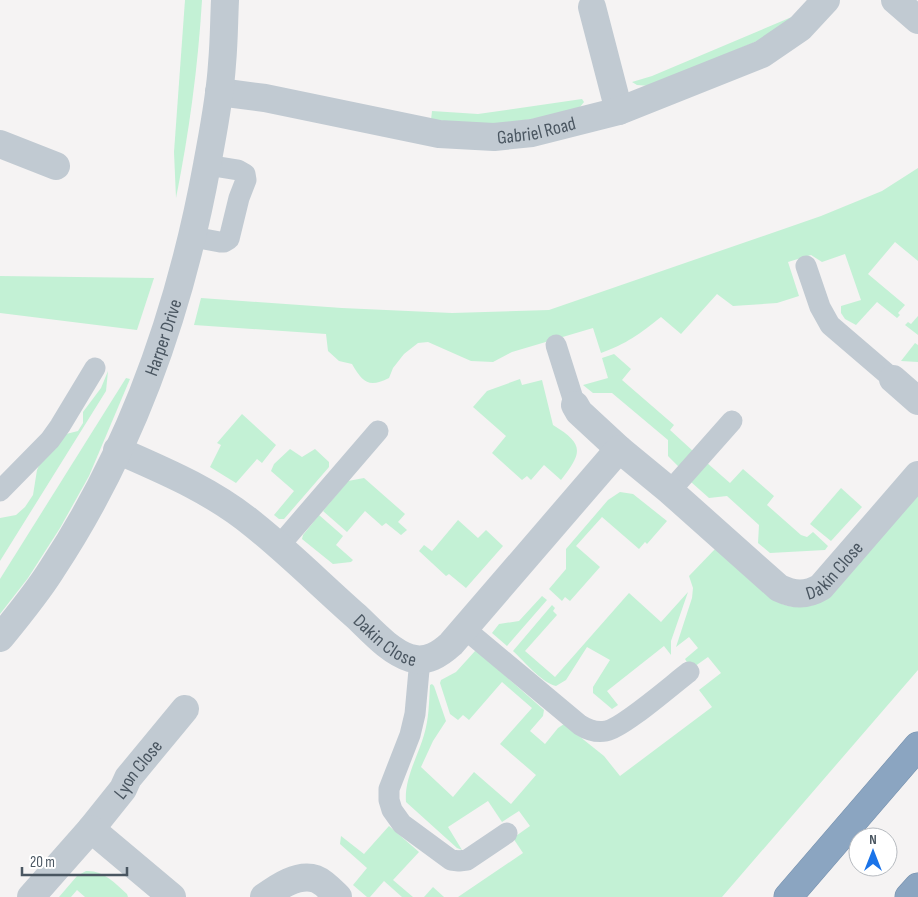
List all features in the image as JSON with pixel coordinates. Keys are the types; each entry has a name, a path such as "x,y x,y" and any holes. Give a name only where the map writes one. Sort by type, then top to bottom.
{"highway":[{"path":"788,897 918,746"},
{"path":"909,897 918,887"}],"street":[{"name":"Harper Drive","path":"0,638 23,610 57,562 77,529 117,450 158,352 193,237 207,165 219,92 225,0"},
{"name":"Gabriel Road","path":"219,92 275,100 411,130 439,134 494,137 532,133 619,112 762,54 800,28 826,0"},
{"path":"895,0 918,20"},
{"path":"591,3 619,112"},
{"path":"0,144 56,166"},
{"path":"892,379 918,400"},
{"name":"Dakin Close","path":"575,405 579,412 619,449 670,491 779,588 790,593 811,593 821,587 918,475"},
{"name":"Dakin Close","path":"117,450 197,486 253,524 384,642 410,658 420,659 430,658 441,653 465,629 619,449"},
{"name":"Lyon Close","path":"31,897 91,829 123,789 128,778 185,709"},
{"path":"91,829 172,897"},
{"path":"264,897 283,884 301,878 317,879 338,897"}],"lane":[{"path":"193,237 220,242 229,239 246,180 245,174 238,170 207,165"},
{"path":"806,266 820,307 830,324 892,379"},
{"path":"556,345 575,405"},
{"path":"0,492 50,440 95,368"},
{"path":"670,491 732,420"},
{"path":"278,546 378,431"},
{"path":"465,629 580,726 598,732 616,728 690,672"},
{"path":"420,659 415,714 410,735 389,789 389,800 392,810 402,824 451,860 467,860 507,833"}],"green space":[{"path":"185,0 202,0 192,100 176,198 174,152"},
{"path":"794,16 767,37 650,86 637,85 632,82 652,76"},
{"path":"582,99 584,102 580,107 564,114 494,125 431,120 432,111 478,114"},
{"path":"918,168 918,261 895,242 868,274 905,305 898,313 900,315 897,318 877,302 856,325 845,319 841,313 841,306 861,300 845,254 822,262 811,255 788,262 799,296 777,303 733,306 717,294 681,334 661,317 633,338 601,353 593,328 512,352 493,362 471,361 428,342 418,343 404,354 393,368 389,378 376,383 367,382 360,376 352,364 339,361 328,351 326,334 194,325 201,298 342,308 452,313 549,310 821,216 882,191"},
{"path":"0,276 154,278 137,330 0,313"},
{"path":"918,316 918,335 905,325 908,322 911,324"},
{"path":"915,343 918,345 918,362 901,361"},
{"path":"614,354 631,369 622,380 674,425 670,430 694,452 683,466 678,466 668,456 668,440 612,393 593,393 583,385 608,378 602,358"},
{"path":"108,371 106,391 0,561 0,518 16,515 25,507 33,495 37,470 42,459 62,435 78,431 83,423 83,412 101,388"},
{"path":"126,378 130,379 89,476 60,528 28,578 0,614 0,579"},
{"path":"520,379 522,385 542,380 553,425 575,443 576,455 561,480 544,465 531,480 527,476 522,480 492,453 506,436 473,407 487,391"},
{"path":"242,414 276,445 262,463 257,459 236,483 210,467 221,445 217,443"},
{"path":"290,449 302,457 315,449 329,462 329,467 284,519 279,519 274,515 294,491 271,471 274,464"},
{"path":"706,462 730,483 743,469 774,496 767,505 801,535 807,537 813,532 828,546 825,550 770,553 758,543 759,525 727,496 709,498 691,482"},
{"path":"364,478 405,514 398,522 407,530 401,535 386,523 382,526 365,511 347,532 323,511 348,481"},
{"path":"841,488 862,507 831,541 810,524"},
{"path":"620,492 633,494 667,521 647,544 645,542 639,549 602,517 576,546 600,567 570,601 565,597 562,601 549,589 566,569 566,549 608,500"},
{"path":"918,494 918,670 722,897 458,897 523,853 513,838 530,826 519,811 502,822 488,801 448,827 462,850 457,848 406,802 409,776 426,729 430,685 434,686 446,721 433,741 421,767 453,797 474,772 511,804 536,775 500,744 532,708 502,682 469,720 463,715 458,720 450,714 440,683 441,680 456,672 476,650 544,710 543,716 530,731 545,744 558,728 564,724 604,756 620,776 712,707 699,690 721,673 708,657 691,669 685,659 698,648 689,637 676,647 692,598 693,588 689,576 716,548 748,579 775,600 790,606 802,607 813,605"},
{"path":"319,515 343,536 336,545 353,560 351,562 333,564 302,539"},
{"path":"458,520 478,538 486,530 503,546 466,588 449,574 446,576 419,551 424,545 432,551"},
{"path":"688,592 671,641 671,655 664,646 607,691 618,705 612,709 593,693 593,687 610,660 587,647 566,680 556,686 545,681 513,651 552,605 555,608 553,611 557,615 525,651 555,677 629,593 661,622"},
{"path":"542,596 547,600 507,646 492,633 499,624 519,621"},
{"path":"389,826 419,852 393,880 413,897 402,897 384,881 370,897 367,897 353,885 367,868 340,844 341,836 364,854"},
{"path":"86,871 92,871 108,878 128,897 85,897 77,890 71,897 59,897 77,876"},
{"path":"433,887 444,897 424,897"}]}
